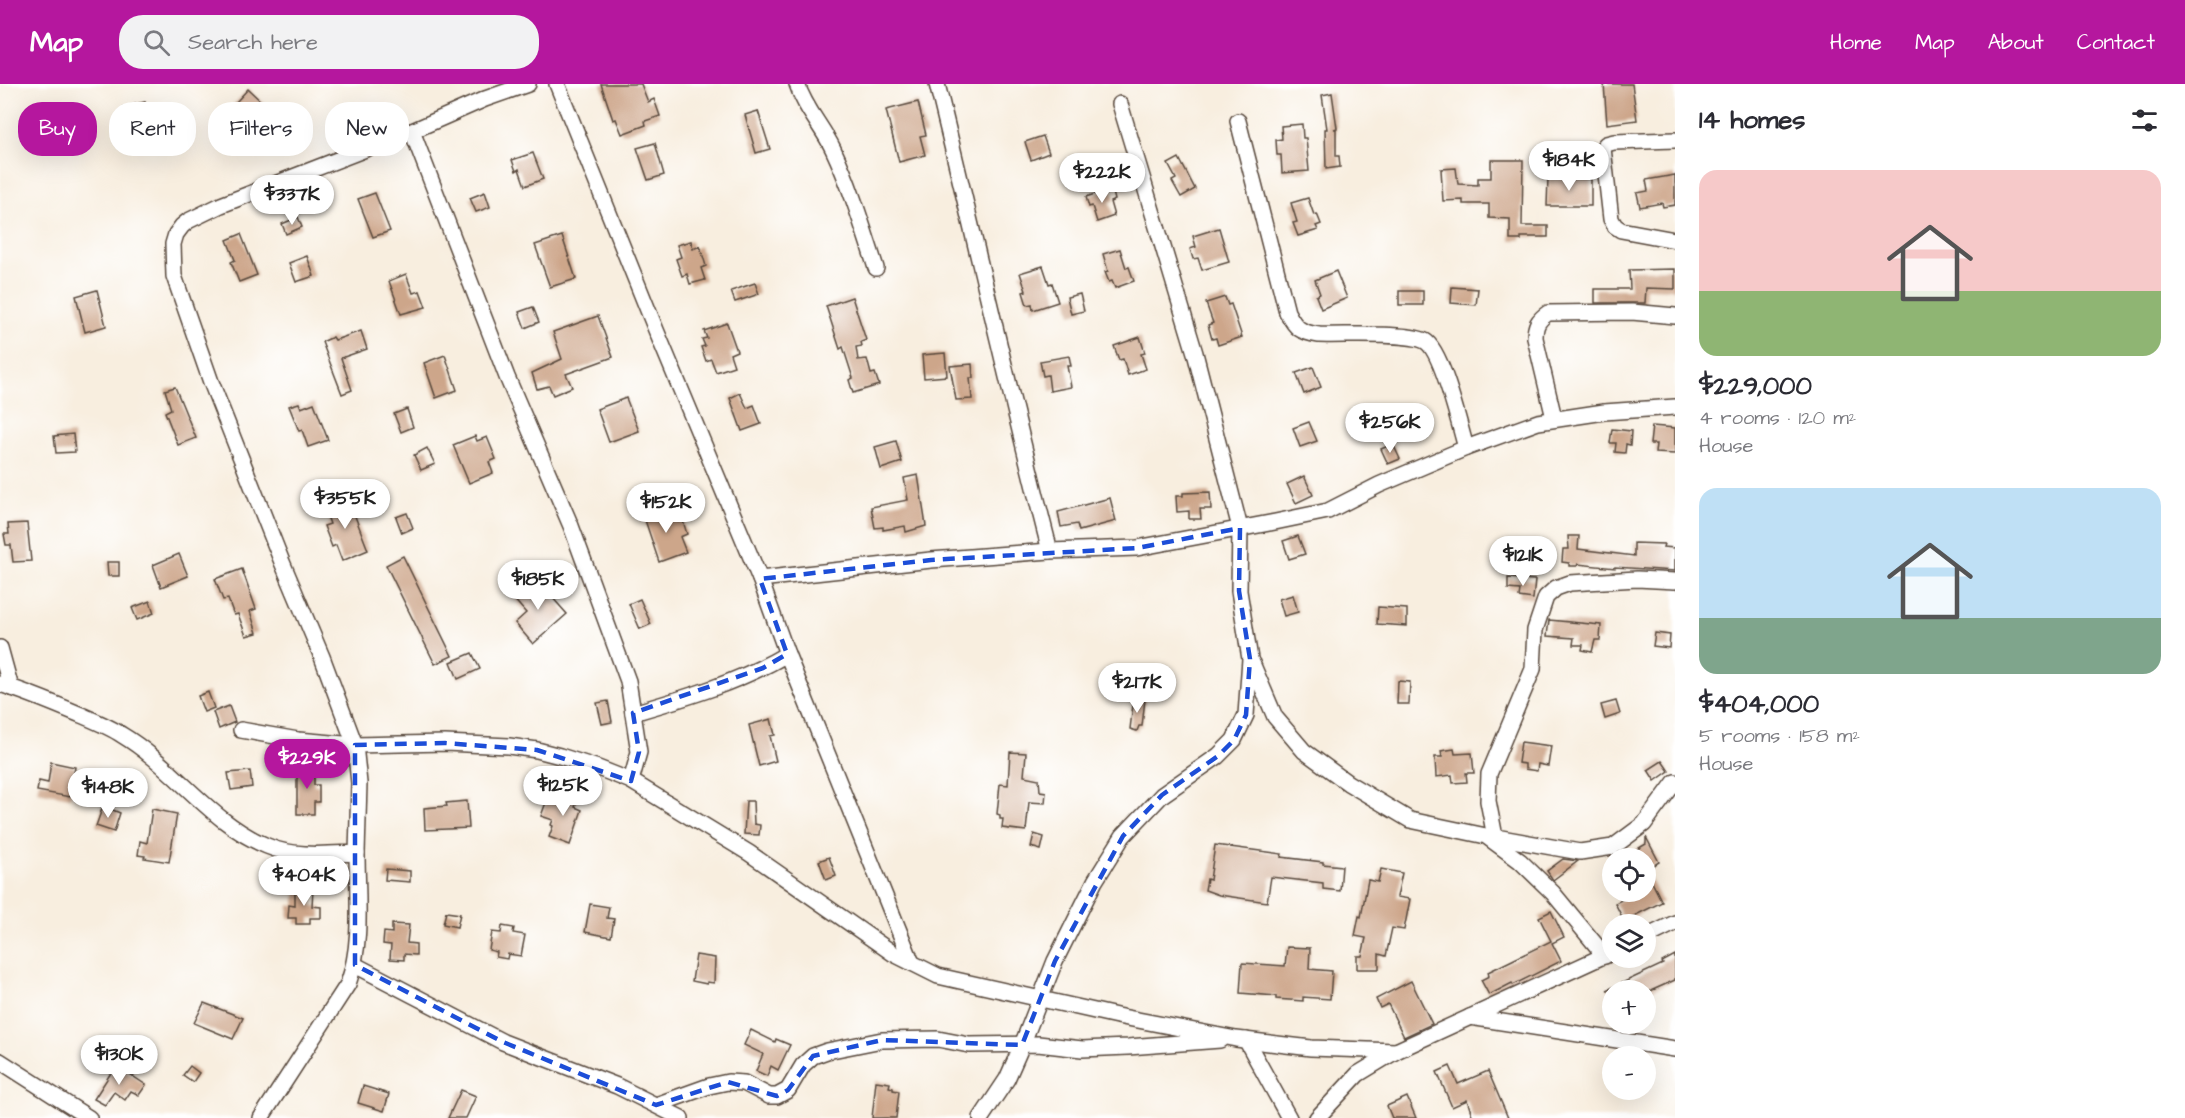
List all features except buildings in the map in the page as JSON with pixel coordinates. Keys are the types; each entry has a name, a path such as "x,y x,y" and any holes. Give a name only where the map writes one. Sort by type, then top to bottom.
{"street":[{"path":"261,1118 348,984 355,965 359,783 355,745 211,382 174,276 173,244 176,234 188,220 485,99 528,84"},
{"path":"557,84 760,579 787,654 912,963"},
{"path":"797,84 805,103 843,169 876,268"},
{"path":"937,84 980,258 1019,434 1050,551"},
{"path":"981,1118 1007,1079 1055,961 1095,881 1124,836 1162,795 1218,756 1234,740 1246,715 1250,659 1239,591 1240,528 1195,352 1120,104"},
{"path":"1238,121 1287,312 1295,326 1305,333 1319,336 1411,337 1427,341 1440,362 1466,448"},
{"path":"412,130 507,377 571,526 628,681 639,752 631,781"},
{"path":"1675,140 1614,142 1606,144 1603,148 1611,219 1615,226 1621,230 1675,240"},
{"path":"1554,418 1535,338 1535,328 1539,319 1548,313 1632,312 1675,316"},
{"path":"760,579 1050,551 1137,548 1328,511 1379,484 1466,448 1538,422 1604,412 1675,407"},
{"path":"1602,946 1553,893 1491,836 1488,801 1489,774 1533,669 1535,630 1546,597 1556,588 1570,583 1637,579 1675,581"},
{"path":"0,648 5,686 67,709 121,734 156,760 223,819 246,836 268,847 292,853 357,853"},
{"path":"633,713 683,699 763,668 787,654"},
{"path":"1250,659 1275,717 1304,751 1348,783 1410,820 1580,852 1613,847 1644,824 1675,782"},
{"path":"241,730 298,740 355,745 445,743 537,750 598,768 631,781 749,853 874,941 938,976 1117,1016 1241,1039 1311,1048 1396,1051"},
{"path":"1656,932 1675,923"},
{"path":"1317,1118 1358,1074 1396,1051 1602,957"},
{"path":"355,965 503,1042 617,1086 667,1113 709,1086 728,1082 744,1083 769,1096 777,1096 788,1090 803,1065 813,1056 826,1051 882,1040 938,1039 969,1045 1038,1044 1082,1048 1241,1039"},
{"path":"1470,1017 1675,1049"},
{"path":"1241,1039 1289,1118"},
{"path":"0,1061 89,1118"}],"highlighted area":[{"path":"1240,528 1239,591 1250,659 1246,715 1234,740 1218,756 1162,795 1123,836 1055,961 1022,1045 882,1040 813,1056 788,1090 777,1096 728,1082 656,1105 503,1042 355,965 355,745 445,743 537,750 631,781 639,752 633,713 763,668 787,654 760,579 931,560 1137,548"}]}
